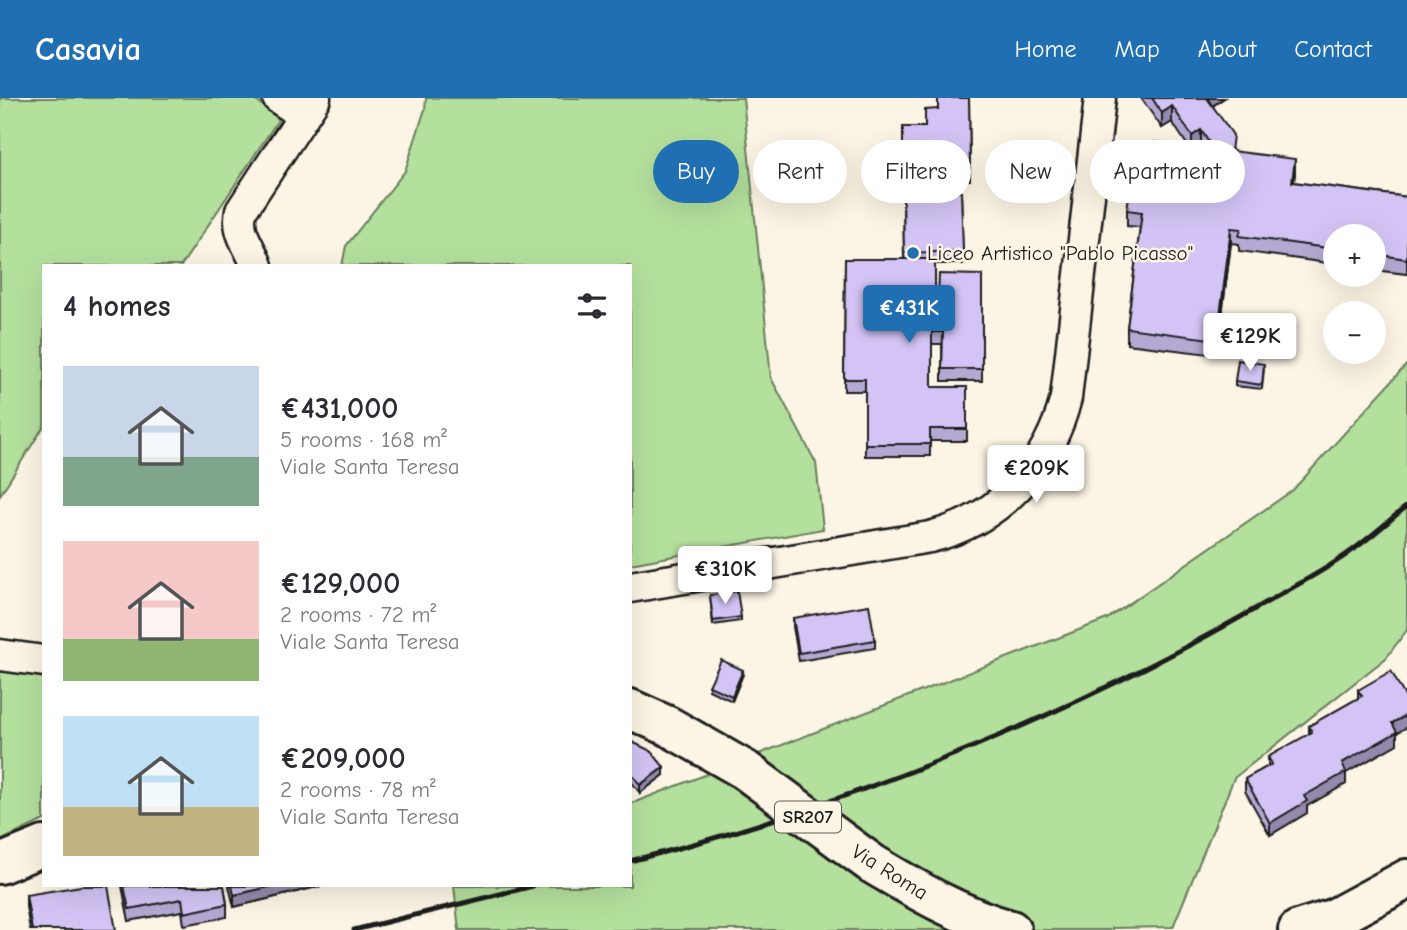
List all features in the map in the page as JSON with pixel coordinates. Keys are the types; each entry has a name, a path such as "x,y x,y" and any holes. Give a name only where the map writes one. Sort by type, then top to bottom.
{"main road":[{"name":"Via Roma","path":"632,710 668,726 745,770 871,863 915,890 955,911 1011,930"},
{"path":"0,864 42,847"},
{"path":"1298,930 1333,919 1407,879"}],"street":[{"path":"256,264 240,233 241,211 310,107 278,98"},
{"path":"632,587 930,537 954,530 980,517 1016,489 1048,445 1066,398 1100,98"},
{"path":"0,655 42,661"}],"green space":[{"path":"0,98 251,98 280,117 182,264 42,264 42,429 0,495"},
{"path":"426,98 743,98 771,378 816,463 823,529 632,564 632,264 342,264 346,246 405,171"},
{"path":"1407,364 1407,630 1386,658 1234,778 1173,927 1112,930 459,930 454,887 632,887 632,803 1107,619 1293,490"},
{"path":"0,664 42,669 42,821 0,841"}],"building":[{"path":"938,98 969,98 970,140 903,140 903,127 925,127 925,110 938,109"},
{"path":"1152,98 1207,98 1233,135 1232,140 1207,140 1201,130 1192,136 1172,106 1162,113"},
{"path":"1245,153 1295,159 1292,182 1407,197 1407,259 1386,256 1386,224 1323,224 1323,247 1239,236 1241,229 1231,228 1217,340 1127,328 1142,212 1127,210 1128,203 1245,203"},
{"path":"903,203 961,203 963,251 904,253"},
{"path":"845,259 935,259 935,302 938,302 939,274 982,275 982,369 942,369 943,332 932,332 932,387 967,387 967,429 930,429 930,444 865,444 865,379 844,379"},
{"path":"1238,360 1264,364 1262,385 1235,381"},
{"path":"737,591 741,617 713,621 710,595"},
{"path":"869,605 875,640 799,653 793,618"},
{"path":"721,660 743,670 732,696 709,686"},
{"path":"1391,671 1407,700 1407,715 1392,723 1397,732 1342,763 1346,772 1304,796 1307,801 1270,823 1245,779 1272,764 1268,757 1312,732 1309,726 1362,696 1358,690"},
{"path":"632,742 651,751 664,767 640,785 632,774"},
{"path":"75,887 108,887 116,930 32,930 26,895"},
{"path":"124,887 224,887 227,904 184,913 182,899 129,909"},
{"path":"232,887 269,887 234,895"}],"railway":[{"path":"632,860 830,801 1025,725 1151,665 1249,613 1323,570 1374,534 1407,506"},
{"path":"354,930 529,887"}],"place":[{"name":"Liceo Artistico \"Pablo Picasso\"","path":"913,253"}]}
